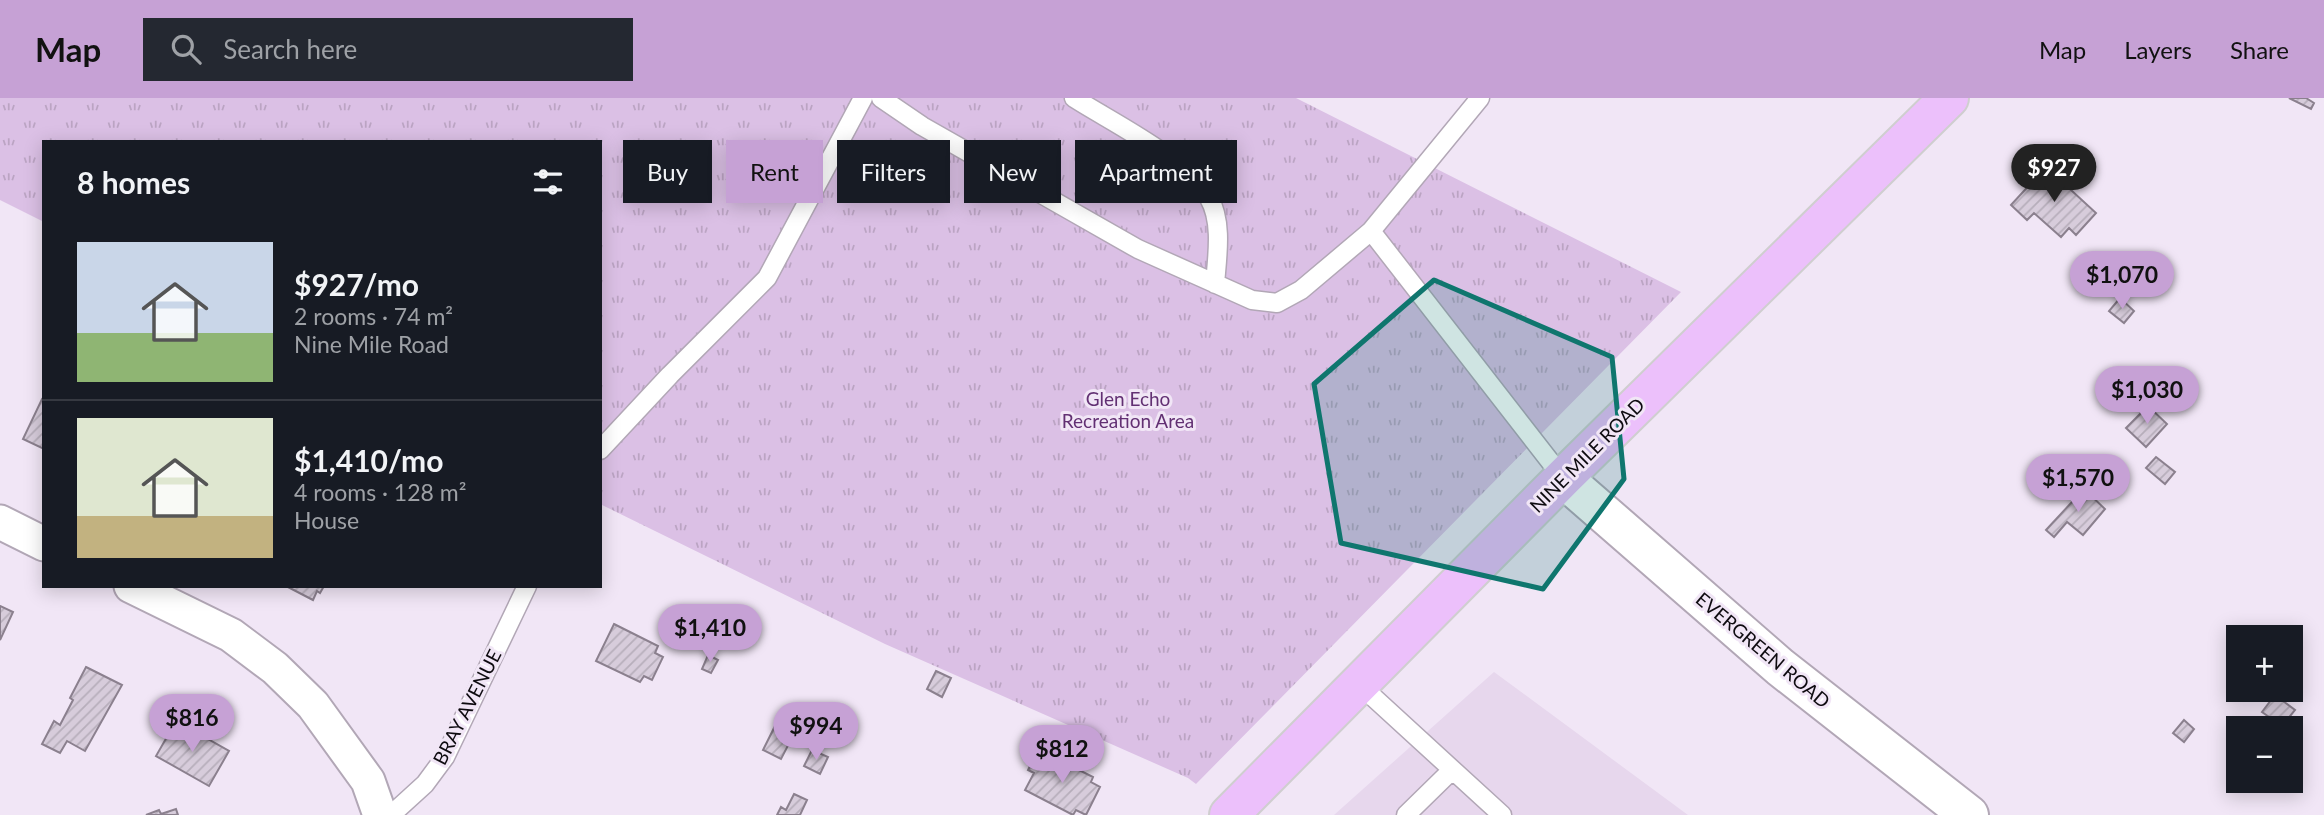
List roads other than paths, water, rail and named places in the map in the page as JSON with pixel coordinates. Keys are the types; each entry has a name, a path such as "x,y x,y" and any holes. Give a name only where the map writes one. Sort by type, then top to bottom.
{"main road":[{"name":"NINE MILE ROAD","path":"1229,815 1563,478 1949,98"}],"street":[{"name":"EVERGREEN ROAD","path":"1563,478 1780,667 1969,815"},
{"path":"0,522 42,543"},
{"path":"135,588 231,635 275,668 313,705 368,782 380,815"}],"lane":[{"path":"602,448 670,374 767,278 863,98"},
{"path":"881,98 922,126 1138,248 1252,300 1277,303 1301,290 1371,231 1480,98"},
{"path":"1074,98 1173,160 1210,199 1218,242 1215,284"},
{"path":"1371,231 1563,478"},
{"name":"BRAY AVENUE","path":"391,815 425,784 445,757 526,588"},
{"path":"1360,685 1502,815"},
{"path":"1406,815 1452,770"}],"park label":[{"name":"Glen Echo Recreation Area","path":"1128,410"}]}
